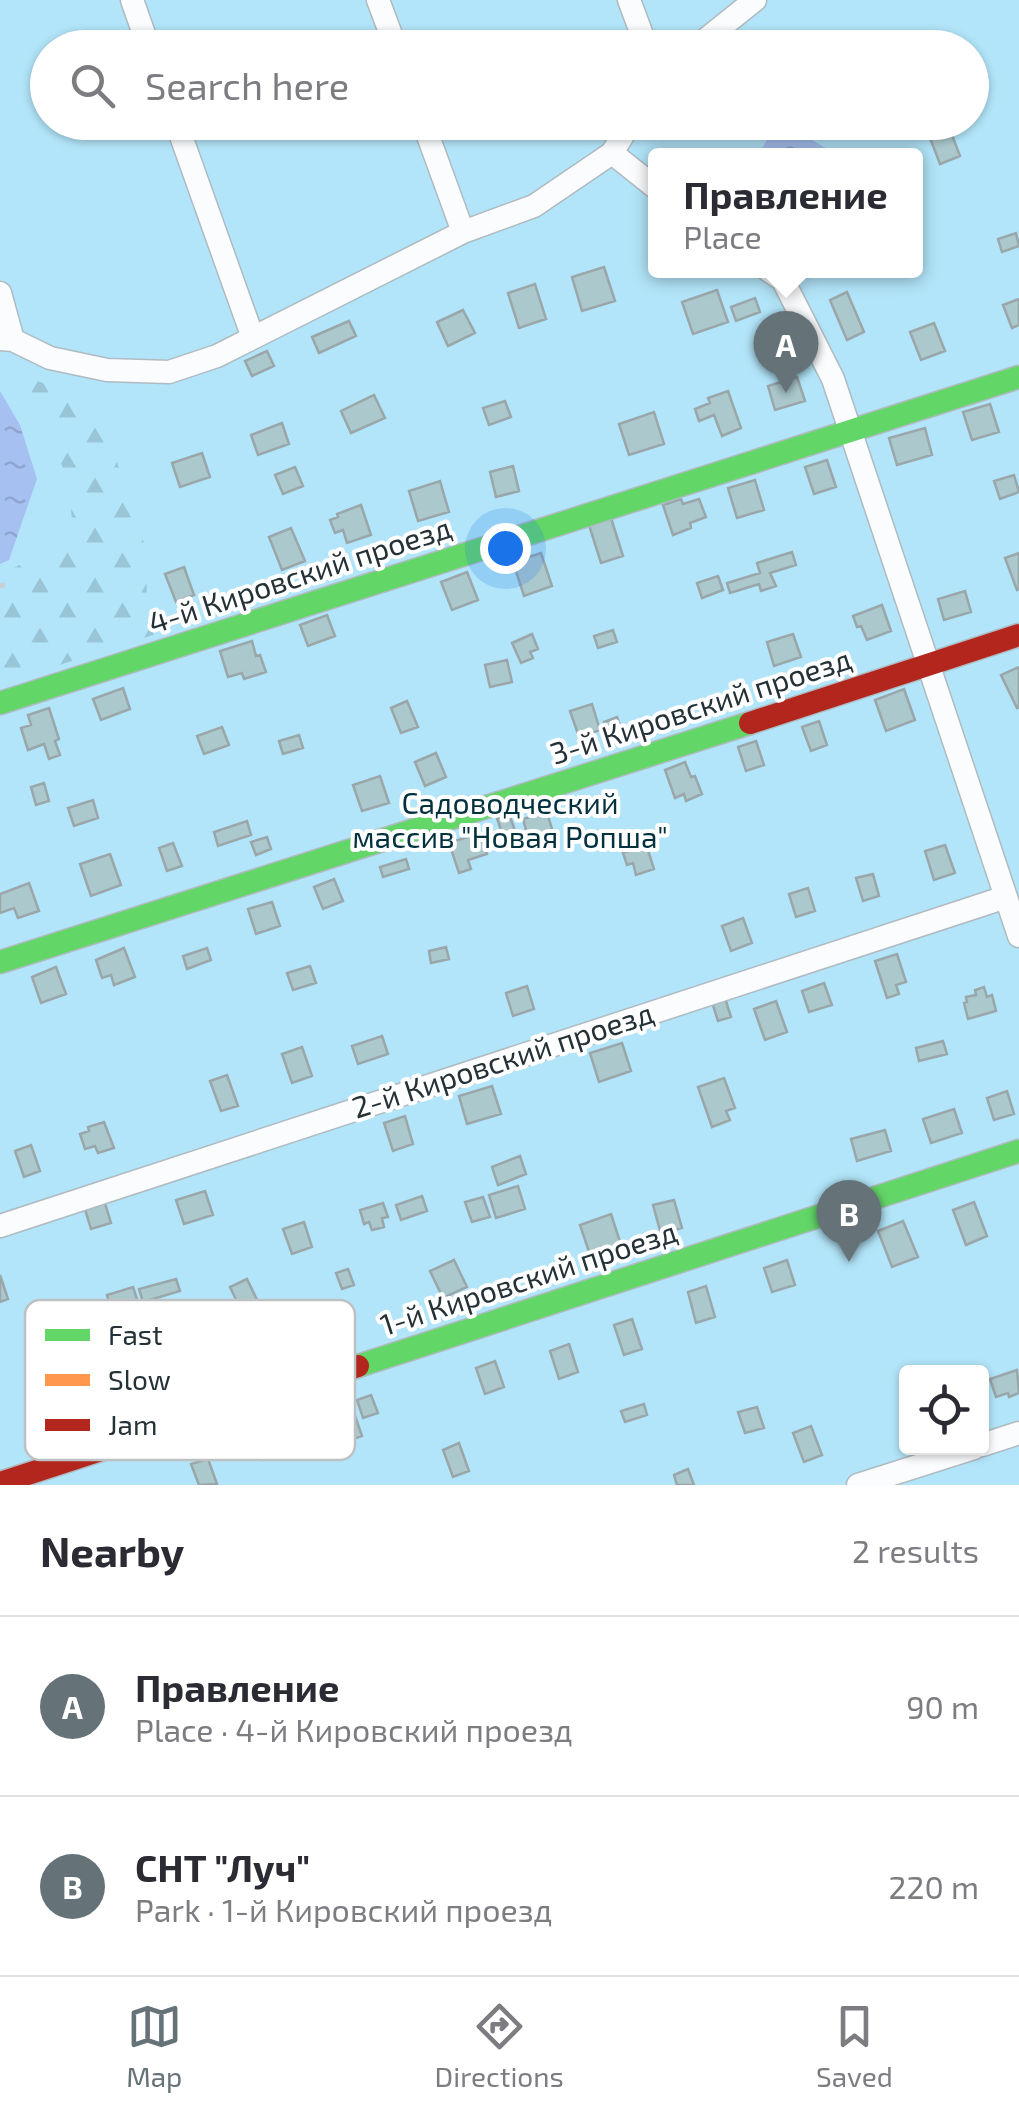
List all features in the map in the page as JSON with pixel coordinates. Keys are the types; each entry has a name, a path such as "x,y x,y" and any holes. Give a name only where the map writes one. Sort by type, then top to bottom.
{"street":[{"path":"132,0 143,30"},
{"path":"378,0 389,30"},
{"path":"630,0 641,30"},
{"path":"718,30 755,0"},
{"path":"182,140 252,338"},
{"path":"429,140 462,232"},
{"path":"0,293 6,340 50,358 107,370 170,372 217,356 462,232 534,206 612,153 620,140"},
{"path":"612,153 648,182"},
{"path":"780,278 833,379 1019,936"},
{"name":"4-й Кировский проезд","path":"0,703 1019,378"},
{"name":"3-й Кировский проезд","path":"0,962 1019,635"},
{"name":"2-й Кировский проезд","path":"0,1226 1006,897"},
{"name":"1-й Кировский проезд","path":"355,1367 1019,1151"},
{"path":"989,1443 1019,1433"},
{"path":"858,1485 950,1455"},
{"name":"1-й Кировский проезд","path":"0,1483 71,1460"}],"path":[{"path":"0,586 12,584"}],"green space":[{"name":"Садоводческий массив \"Новая Ропша\"","path":"0,0 1019,0 1019,1485 0,1485"},
{"path":"28,379 76,391 108,441 130,494 145,547 147,597 159,633 0,684 0,575 43,553 72,524 70,489 53,440 18,396"}],"water":[{"path":"767,140 812,140 825,148 762,148"},
{"path":"0,391 20,425 37,479 9,560 0,564"}],"building":[{"path":"931,140 954,140 960,156 940,164"},
{"path":"1016,233 1019,246 1002,252 998,239"},
{"path":"604,267 615,301 582,311 572,277"},
{"path":"535,284 546,319 519,328 508,293"},
{"path":"717,290 728,322 693,334 682,302"},
{"path":"847,292 864,332 847,340 830,300"},
{"path":"755,298 760,312 736,321 731,307"},
{"path":"1019,299 1019,325 1012,328 1003,305"},
{"path":"463,310 475,333 448,346 437,322"},
{"path":"349,321 356,336 319,353 312,337"},
{"path":"934,323 945,351 921,360 910,332"},
{"path":"267,351 274,366 252,376 245,361"},
{"path":"797,377 805,401 775,410 768,386"},
{"path":"728,391 741,428 722,436 714,415 699,421 695,409 710,403 708,398"},
{"path":"374,395 385,418 351,433 341,411"},
{"path":"505,401 511,417 489,425 483,408"},
{"path":"990,404 999,432 972,440 963,412"},
{"path":"654,412 664,444 629,455 619,424"},
{"path":"282,423 289,444 258,455 251,435"},
{"path":"925,428 932,455 897,465 889,438"},
{"path":"202,453 210,477 180,487 172,463"},
{"path":"827,460 836,487 814,494 805,467"},
{"path":"513,466 519,491 496,497 490,472"},
{"path":"295,467 303,486 283,494 275,475"},
{"path":"1014,475 1019,492 1000,499 994,481"},
{"path":"755,480 764,510 737,518 728,488"},
{"path":"440,481 449,512 418,521 409,491"},
{"path":"681,499 683,504 699,499 706,517 673,535 663,505"},
{"path":"361,505 371,535 347,543 343,530 335,533 330,520"},
{"path":"611,518 623,556 601,563 589,525"},
{"path":"291,528 305,561 282,570 269,537"},
{"path":"792,552 796,565 770,573 776,586 761,591 759,584 730,593 727,583 760,573 757,563"},
{"path":"541,553 552,586 524,596 513,562"},
{"path":"1019,553 1019,589 1017,590 1005,558"},
{"path":"184,567 194,595 176,602 165,574"},
{"path":"467,572 478,600 452,610 441,582"},
{"path":"718,576 723,590 702,598 697,583"},
{"path":"965,591 971,612 944,620 938,599"},
{"path":"882,605 891,631 867,640 853,616"},
{"path":"327,615 335,636 308,646 300,625"},
{"path":"613,630 617,642 598,648 594,636"},
{"path":"532,634 538,649 530,652 533,658 521,663 512,643"},
{"path":"793,634 801,657 774,666 767,642"},
{"path":"252,641 266,672 244,679 242,673 228,677 220,651"},
{"path":"507,660 512,682 490,687 485,665"},
{"path":"1019,667 1019,707 1017,708 1001,675"},
{"path":"123,688 130,709 101,720 93,699"},
{"path":"904,689 915,720 886,731 875,700"},
{"path":"407,701 418,727 401,733 391,708"},
{"path":"592,704 600,730 579,737 570,711"},
{"path":"49,708 60,755 49,759 44,744 28,750 21,728 31,725 28,715"},
{"path":"617,717 625,739 612,744 604,722"},
{"path":"819,721 827,745 811,751 802,727"},
{"path":"222,727 229,745 204,754 197,736"},
{"path":"299,735 303,748 283,754 279,741"},
{"path":"756,741 764,765 746,771 738,747"},
{"path":"436,753 446,777 425,786 415,762"},
{"path":"685,762 702,794 686,801 684,794 675,798 665,770"},
{"path":"380,776 389,803 362,811 353,785"},
{"path":"44,783 49,801 36,805 31,787"},
{"path":"93,800 98,818 74,826 68,808"},
{"path":"547,812 554,836 530,844 523,819"},
{"path":"509,814 516,833 503,837 497,818"},
{"path":"247,821 251,835 218,846 214,832"},
{"path":"479,833 487,854 468,860 471,869 459,873 450,846"},
{"path":"267,837 271,849 256,855 251,842"},
{"path":"173,843 182,866 167,871 159,848"},
{"path":"646,844 654,869 636,875 633,863 627,865 623,853"},
{"path":"945,845 955,873 934,880 925,851"},
{"path":"110,854 121,885 91,896 80,864"},
{"path":"406,859 409,869 383,877 380,867"},
{"path":"873,874 879,896 863,901 856,878"},
{"path":"334,879 343,901 323,909 314,887"},
{"path":"29,883 39,911 18,918 14,908 0,913 0,894"},
{"path":"808,888 815,911 796,917 789,894"},
{"path":"272,902 280,926 256,934 248,909"},
{"path":"743,918 752,943 731,951 722,926"},
{"path":"446,947 449,959 431,963 429,951"},
{"path":"124,948 135,977 114,985 111,975 102,978 96,960"},
{"path":"207,948 211,960 187,969 183,956"},
{"path":"897,954 906,982 896,985 899,994 887,998 875,961"},
{"path":"310,966 316,983 293,990 287,973"},
{"path":"56,967 66,994 41,1003 32,977"},
{"path":"824,983 832,1005 809,1012 802,991"},
{"path":"527,986 534,1009 513,1016 506,993"},
{"path":"984,987 987,997 992,995 996,1011 968,1019 966,997 976,995 975,990"},
{"path":"725,998 731,1017 718,1021 712,1002"},
{"path":"776,1001 787,1032 765,1040 754,1009"},
{"path":"382,1036 388,1054 358,1064 352,1046"},
{"path":"943,1041 947,1054 919,1061 916,1048"},
{"path":"622,1043 631,1071 599,1082 590,1053"},
{"path":"302,1047 312,1076 292,1083 282,1054"},
{"path":"227,1075 238,1106 221,1111 210,1081"},
{"path":"724,1078 735,1108 726,1111 730,1120 712,1127 698,1087"},
{"path":"492,1086 501,1114 467,1124 459,1096"},
{"path":"1007,1091 1014,1114 994,1120 987,1098"},
{"path":"954,1109 962,1133 931,1143 923,1119"},
{"path":"405,1116 413,1144 393,1151 384,1123"},
{"path":"104,1122 114,1148 98,1153 95,1146 85,1149 80,1134"},
{"path":"885,1130 891,1151 857,1161 851,1139"},
{"path":"31,1145 40,1171 24,1177 15,1151"},
{"path":"520,1156 526,1174 498,1185 492,1167"},
{"path":"518,1186 525,1209 496,1218 489,1195"},
{"path":"205,1191 213,1215 184,1224 176,1200"},
{"path":"422,1196 427,1211 401,1220 396,1205"},
{"path":"483,1197 490,1217 472,1222 465,1202"},
{"path":"104,1200 111,1223 91,1229 84,1206"},
{"path":"674,1200 682,1228 661,1234 653,1205"},
{"path":"974,1202 987,1236 966,1245 953,1210"},
{"path":"383,1203 388,1217 382,1218 384,1227 372,1230 369,1222 364,1224 360,1210"},
{"path":"611,1214 622,1248 591,1258 580,1225"},
{"path":"903,1221 918,1257 892,1267 878,1231"},
{"path":"304,1222 312,1247 292,1254 283,1229"},
{"path":"454,1260 467,1287 443,1298 430,1271"},
{"path":"787,1260 795,1285 772,1292 764,1268"},
{"path":"348,1269 354,1285 342,1289 336,1273"},
{"path":"0,1275 8,1299 0,1302"},
{"path":"176,1279 180,1291 142,1300 139,1289"},
{"path":"247,1279 257,1300 236,1300 230,1287"},
{"path":"706,1286 715,1317 696,1323 688,1292"},
{"path":"133,1287 137,1300 109,1300 107,1295"},
{"path":"632,1319 642,1349 624,1355 614,1325"},
{"path":"569,1344 578,1372 559,1379 550,1351"},
{"path":"495,1361 504,1387 485,1394 476,1368"},
{"path":"1017,1370 1019,1393 996,1397 990,1379"},
{"path":"371,1395 378,1413 363,1418 357,1400"},
{"path":"644,1404 647,1415 625,1422 621,1411"},
{"path":"757,1407 764,1428 745,1433 738,1412"},
{"path":"355,1416 362,1436 355,1438"},
{"path":"811,1426 822,1455 804,1462 793,1433"},
{"path":"459,1443 469,1471 453,1477 443,1450"},
{"path":"208,1460 217,1484 199,1485 191,1464"},
{"path":"688,1469 694,1485 677,1485 674,1475"}],"traffic: fast":[{"path":"0,703 1019,377"},
{"path":"0,962 750,723"},
{"path":"358,1366 1019,1151"}],"traffic: jam":[{"path":"750,723 1019,635"},
{"path":"0,1483 70,1460"}],"place":[{"name":"Правление","path":"786,393"},
{"name":"СНТ \"Луч\"","path":"849,1262"}]}
